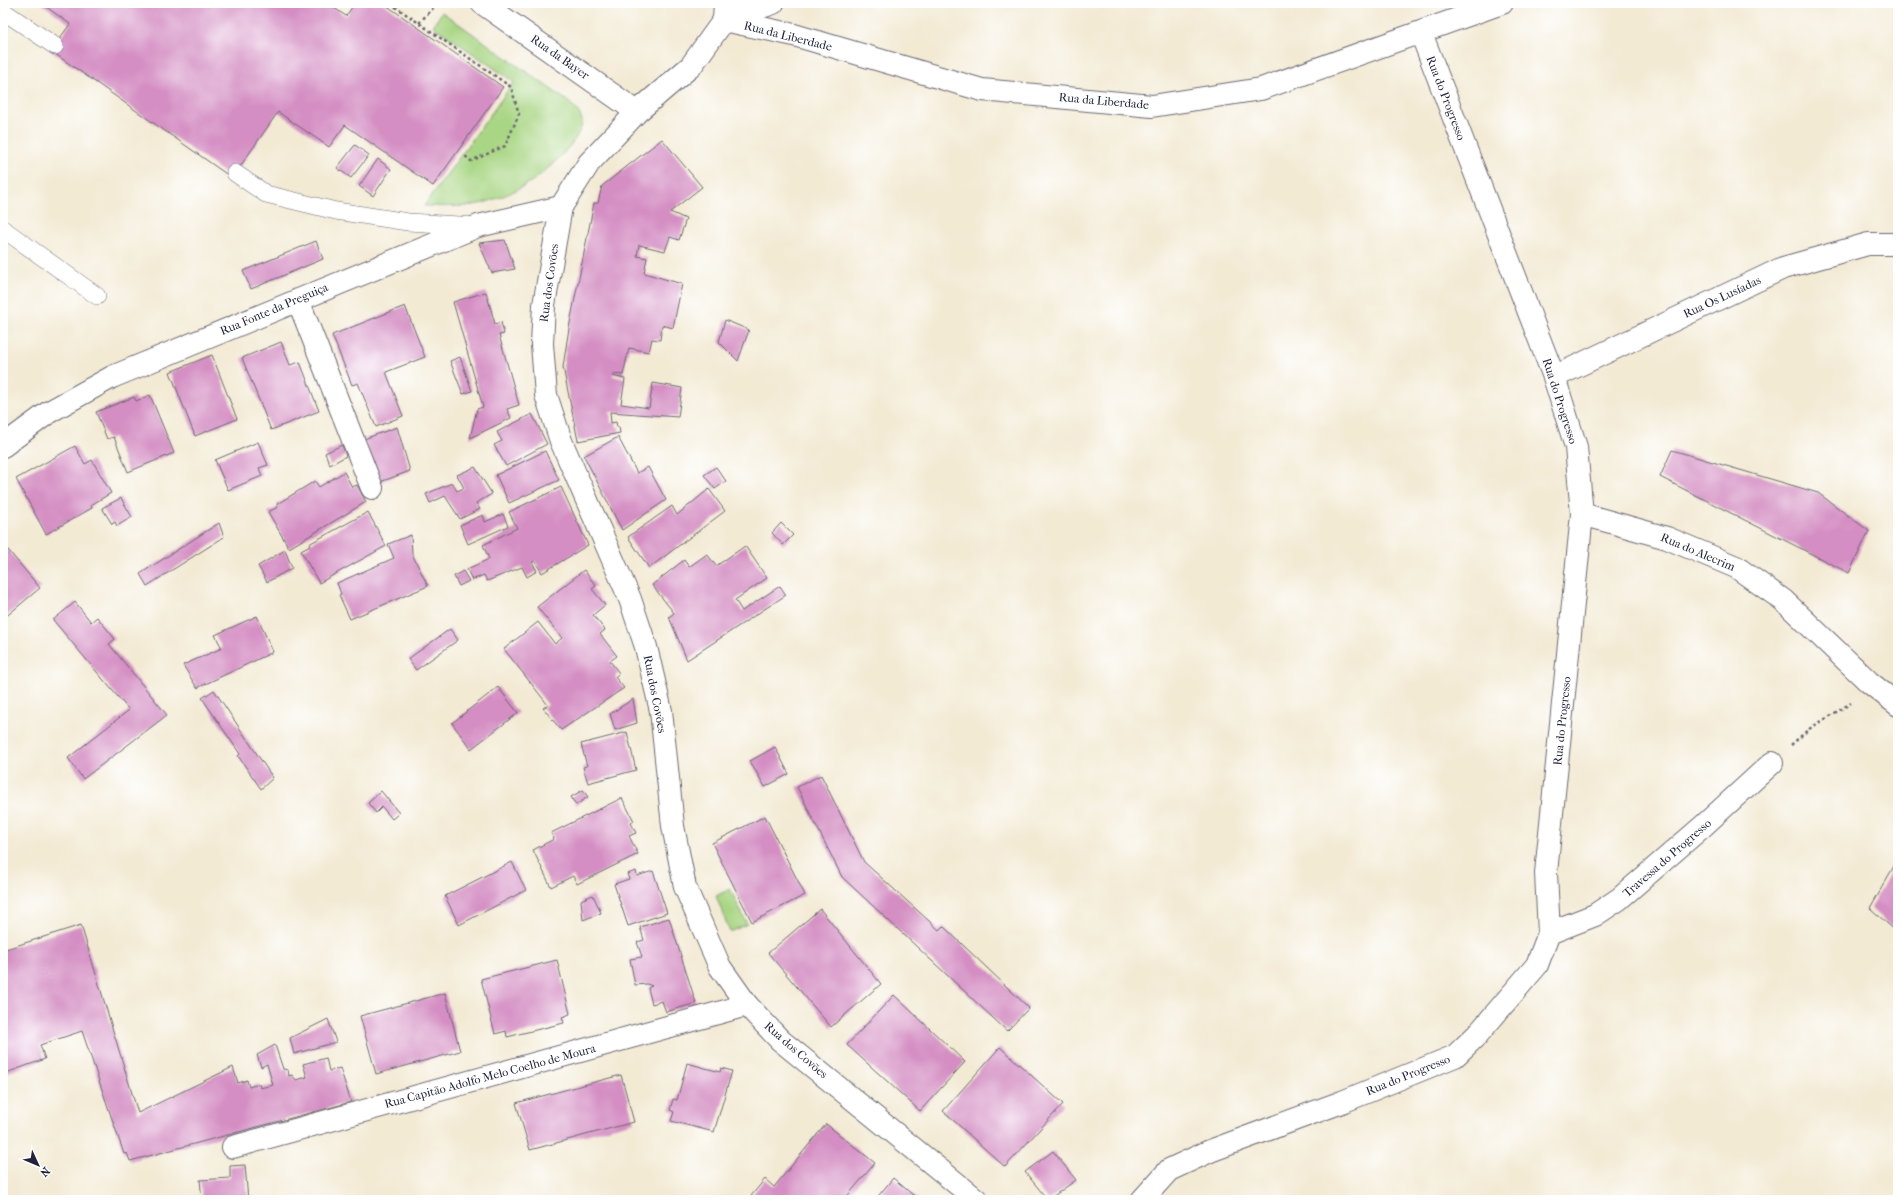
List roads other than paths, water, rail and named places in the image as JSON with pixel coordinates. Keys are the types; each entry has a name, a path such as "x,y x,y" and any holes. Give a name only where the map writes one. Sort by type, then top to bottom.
{"street":[{"name":"Rua da Bayer","path":"482,3 637,112"},
{"path":"725,12 773,3"},
{"name":"Rua da Liberdade","path":"725,12 794,35 982,90 1152,106 1261,89 1502,3"},
{"name":"Rua dos Covões","path":"725,12 691,66 637,112 589,163 561,207 544,305 542,344 546,395 561,440 630,599 646,647 661,711 673,826 685,887 720,967 747,1005 780,1040 977,1200"},
{"name":"Rua do Progresso","path":"1142,1200 1169,1170 1210,1151 1342,1102 1455,1056 1478,1034 1538,965 1549,933 1546,873 1582,514 1576,447 1554,377 1421,33"},
{"name":"Rua Fonte da Preguiça","path":"3,446 48,412 112,377 478,226 561,207"},
{"name":"Rua Os Lusíadas","path":"1554,377 1783,268 1868,244 1898,244"},
{"path":"298,300 372,488"},
{"name":"Rua do Alecrim","path":"1582,514 1667,538 1736,567 1783,600 1869,682 1898,705"},
{"name":"Travessa do Progresso","path":"1549,933 1595,915 1619,899 1702,827 1772,763"},
{"name":"Rua Capitão Adolfo Melo Coelho de Moura","path":"233,1146 747,1005"}],"lane":[{"path":"3,11 54,46"},
{"path":"235,173 266,194 336,211 408,222 478,226"},
{"path":"3,229 97,296"}]}
